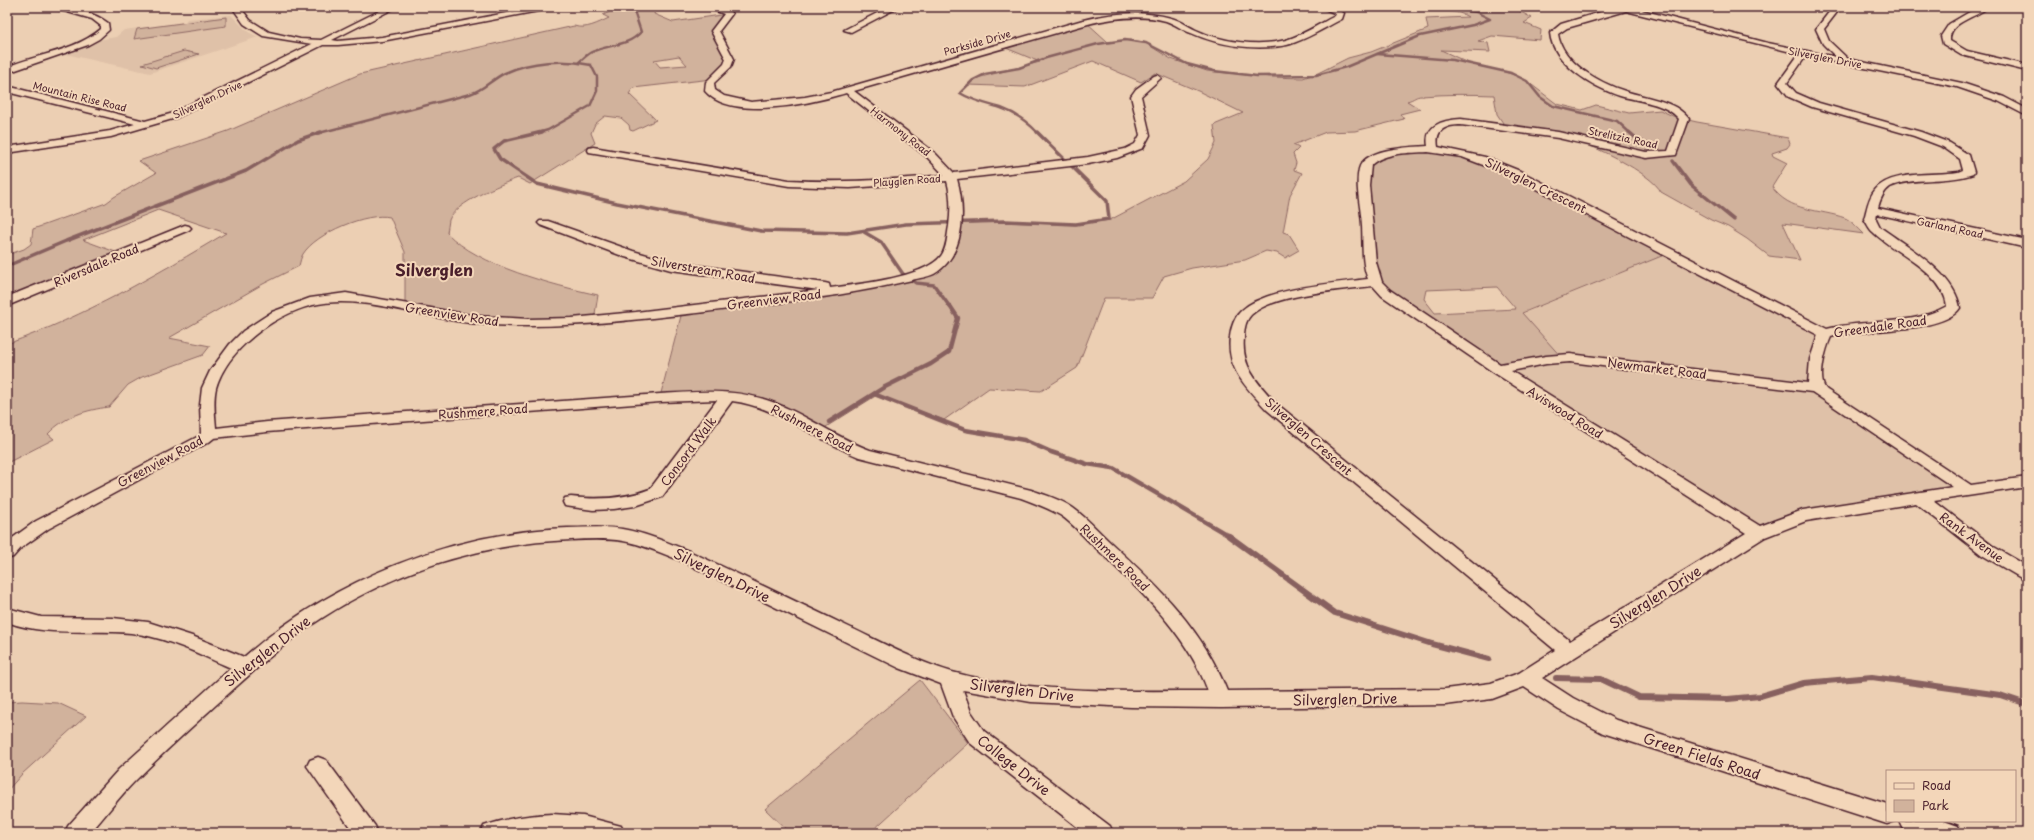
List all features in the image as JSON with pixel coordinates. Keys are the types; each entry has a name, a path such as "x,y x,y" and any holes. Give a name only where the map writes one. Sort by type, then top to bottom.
{"street":[{"path":"7,70 82,44 98,36 105,30 105,25 95,17 54,7"},
{"path":"236,7 247,22 266,34 289,40 321,42 382,40 549,7"},
{"name":"Silverglen Drive","path":"7,150 104,136 147,124 193,108 392,7"},
{"name":"Parkside Drive","path":"710,7 724,10 728,14 716,29 730,59 728,65 710,82 709,89 715,96 738,102 771,103 819,97 847,90 1086,22 1118,16 1162,18 1174,21 1196,33 1240,43 1259,44 1282,42 1295,39 1339,17 1340,13 1338,11 1324,7"},
{"path":"848,30 895,7"},
{"path":"1837,7 1820,29 1820,34 1824,41 1845,61"},
{"path":"1984,7 1955,23 1945,34 1946,42 1964,52 2027,68"},
{"name":"Silverglen Drive","path":"1624,8 1746,40 1974,89 2001,99 2027,113"},
{"name":"Strelitzia Road","path":"1433,148 1432,134 1436,127 1457,122 1482,123 1558,135 1660,156 1672,152 1684,119 1682,115 1672,109 1605,86 1567,61 1556,49 1554,33 1564,26 1624,8"},
{"path":"1804,53 1782,83 1783,88 1789,94 1821,107 1932,139 1955,150 1965,158 1969,164 1969,172 1959,176 1908,180 1888,185 1879,191 1872,210"},
{"name":"Playglen Road","path":"593,150 797,184 838,185 951,177 1072,162 1128,152 1142,144 1144,131 1136,96 1139,91 1157,78"},
{"name":"Mountain Rise Road","path":"8,90 147,124"},
{"name":"Harmony Road","path":"847,90 932,155 945,168 951,177"},
{"name":"Silverglen Crescent","path":"1569,650 1272,407 1250,383 1240,368 1236,343 1241,320 1248,311 1257,305 1279,298 1376,282 1371,262 1368,229 1364,174 1366,166 1373,159 1384,154 1410,149 1433,148 1472,156 1508,169 1826,334"},
{"name":"Greenview Road","path":"7,553 15,544 42,525 193,446 209,434 207,396 212,380 230,351 254,328 267,319 293,307 316,300 346,297 476,320 548,323 649,315 844,290 899,281 918,276 935,268 946,258 952,245 956,222 955,191 951,177"},
{"name":"Garland Road","path":"1872,210 2027,244"},
{"name":"Greendale Road","path":"1816,388 1815,375 1819,353 1826,334 1851,328 1926,320 1945,314 1954,308 1955,301 1945,284 1876,229 1870,219 1872,210"},
{"name":"Silverstream Road","path":"544,222 629,254 671,266 844,290"},
{"name":"Riversdale Road","path":"7,302 185,228"},
{"name":"Aviswood Road","path":"1376,282 1394,299 1498,369 1759,533"},
{"name":"Newmarket Road","path":"1498,369 1546,360 1576,358 1816,388"},
{"path":"1816,388 1839,406 1968,490"},
{"name":"Rushmere Road","path":"209,434 274,426 681,396 728,396 768,405 847,448 865,454 1025,494 1044,500 1067,512 1111,552 1166,608 1194,645 1208,668 1221,700"},
{"name":"Concord Walk","path":"571,502 590,505 617,505 656,493 728,396"},
{"name":"Silverglen Drive","path":"76,833 127,775 245,666 292,628 351,593 403,569 486,543 538,535 583,532 623,535 656,544 691,559 906,663 950,679 990,688 1031,694 1131,699 1221,700 1445,697 1492,691 1526,678 1759,533 1803,516 1918,496 2027,482"},
{"name":"Rank Avenue","path":"1918,496 1988,550 2027,574"},
{"path":"7,615 23,622 49,625 148,629 245,666"},
{"name":"Green Fields Road","path":"1526,678 1566,704 1610,727 1886,814"},
{"name":"College Drive","path":"950,679 959,712 976,737 1102,833"},
{"path":"318,766 367,833"},
{"path":"1914,822 1950,833"},
{"path":"492,833 528,825 552,824 583,826 613,833"}],"shaded area":[{"path":"231,15 248,32 258,37 150,73 70,55 57,54 92,41 116,37 124,30 185,22 187,19"},
{"path":"1669,253 1826,334 1815,382 1968,490 1846,507 1759,533 1497,369 1522,314"}],"green space":[{"path":"621,7 647,7 655,11 654,14 673,22 728,14 717,27 730,59 712,79 633,88 629,94 656,120 633,131 630,130 629,125 621,118 605,116 595,124 591,133 595,143 530,184 518,178 490,189 469,201 453,214 449,220 447,233 461,245 477,255 517,273 560,286 598,295 594,320 492,321 405,307 405,252 390,217 380,216 356,221 330,232 310,246 302,255 299,266 263,284 169,338 210,346 203,355 142,377 128,385 109,407 84,412 69,418 48,434 54,439 7,463 7,344 64,321 120,294 226,233 158,210 83,240 121,254 7,301 7,255 24,249 31,244 33,229 106,203 156,173 139,161 228,131 360,74 574,26 587,27 609,18 603,15","holes":["679,56 687,65 660,67 654,60"]},
{"path":"1432,7 1512,7 1532,18 1524,23 1541,30 1540,40 1492,36 1478,41 1488,43 1490,52 1441,50 1473,65 1503,71 1524,79 1557,104 1582,110 1596,105 1629,113 1660,110 1675,117 1697,122 1788,138 1790,144 1787,148 1772,153 1773,156 1787,163 1772,187 1787,201 1796,205 1848,219 1864,234 1783,223 1800,260 1769,256 1728,227 1711,220 1661,192 1646,176 1605,152 1561,135 1505,126 1497,114 1494,95 1458,94 1420,96 1407,101 1420,109 1400,114 1404,119 1355,131 1326,132 1293,145 1299,148 1293,154 1296,163 1294,170 1302,173 1290,195 1283,232 1289,234 1299,250 1285,258 1277,253 1266,251 1245,260 1192,268 1164,276 1152,298 1104,298 1077,368 1041,391 989,388 944,420 877,395 818,432 750,399 660,397 682,312 844,291 936,269 956,223 1004,222 1075,225 1110,220 1184,181 1208,159 1216,143 1214,125 1243,113 1198,91 1155,73 1141,82 1093,61 1025,87 968,85 977,78 1040,62 1001,46 1086,22 1108,42 1131,40 1144,42 1171,59 1207,71 1270,77 1303,78 1318,73 1348,58 1371,52 1428,29 1426,19 1468,17 1459,13"},
{"path":"226,17 226,26 134,39 137,29"},
{"path":"184,51 199,54 156,68 142,64"},
{"path":"1406,149 1472,156 1669,253 1522,313 1562,358 1497,369 1409,311 1372,275 1366,164","holes":["1497,287 1516,309 1435,313 1424,299 1426,290"]},
{"path":"920,680 968,743 870,833 790,833 765,809"},
{"path":"22,701 58,703 86,716 22,774 7,791 7,702"}],"waterway":[{"path":"1377,54 1420,36 1473,25 1490,19 1476,12 1443,7"},
{"path":"579,62 587,55 598,49 624,43 636,37 641,32 633,8"},
{"path":"1037,132 1030,125 1011,112 975,100 960,93 973,80 985,74 1019,68 1046,58 1098,44 1125,40 1146,43 1187,64 1214,71 1257,76 1316,75 1346,67 1377,54"},
{"path":"1377,54 1453,60 1511,73 1527,81 1540,97 1553,106 1617,121 1630,133"},
{"path":"319,133 470,94 480,90 505,73 525,66 547,62 569,62 591,65 597,77 597,91 590,106 548,130 539,133"},
{"path":"7,266 66,241 246,171 298,140 321,132"},
{"path":"539,133 504,141 494,149 500,159 537,184 617,203 761,231 847,233 906,224 1005,221 1076,224 1109,219 1107,201 1037,132"},
{"path":"1629,132 1637,139 1658,150"},
{"path":"1673,161 1691,185 1734,220"},
{"path":"864,232 881,242 903,274 916,283 934,285 950,307"},
{"path":"829,422 885,387 931,364 949,352 958,318 950,306"},
{"path":"874,394 965,430 1024,440 1051,452 1087,464 1113,468 1231,537"},
{"path":"1229,536 1335,613 1432,644 1489,659"},
{"path":"1556,678 1601,679 1639,697 1728,699 1760,696 1804,683 1872,677 2000,695 2027,704"}],"district":[{"name":"Silverglen","path":"434,269"}]}
